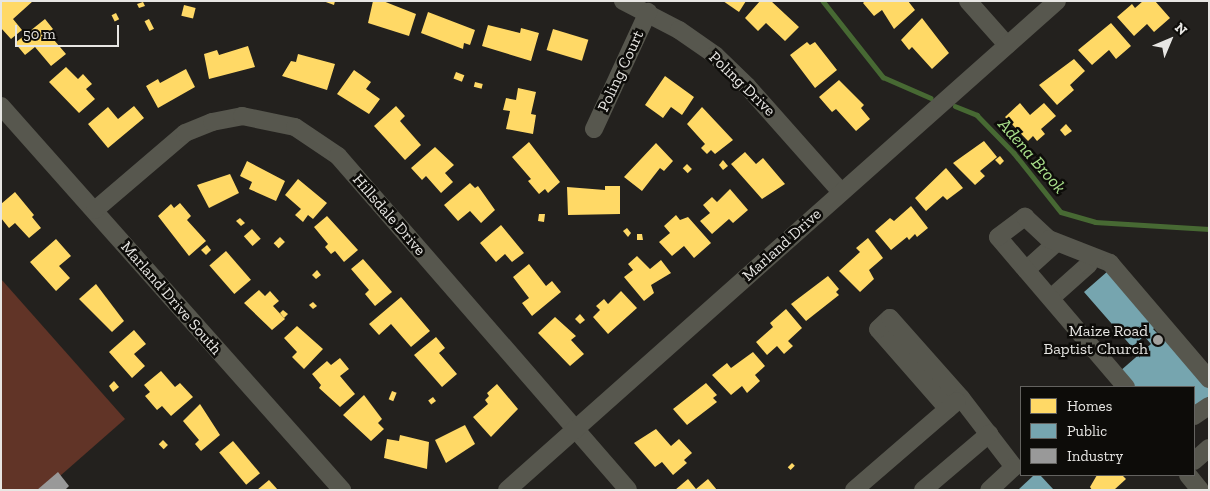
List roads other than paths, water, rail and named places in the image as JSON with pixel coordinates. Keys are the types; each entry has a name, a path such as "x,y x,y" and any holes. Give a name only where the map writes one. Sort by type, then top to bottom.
{"street":[{"name":"Poling Drive","path":"623,1 648,12 715,55 741,80 841,192"},
{"path":"968,1 1007,45"},
{"name":"Marland Drive","path":"506,490 1057,1"},
{"name":"Poling Court","path":"594,129 648,12"},
{"name":"Marland Drive South","path":"1,106 342,490"},
{"name":"Hillsdale Drive","path":"95,210 184,133 212,122 242,116 295,127 338,156 628,490"},
{"path":"1125,386 998,237 1025,217 1056,243 1110,263 1209,379"},
{"path":"1026,270 1056,243"},
{"path":"1051,298 1088,265 1091,257"},
{"path":"954,404 890,318 878,329 954,404 989,434 1014,467 989,490"},
{"path":"854,490 954,404"},
{"path":"1195,415 1209,406"},
{"path":"924,490 989,434"},
{"path":"1195,460 1209,448"},
{"path":"1189,476 1200,490"}],"waterway":[{"name":"Adena Brook","path":"823,1 883,77 931,98"},
{"name":"Adena Brook","path":"955,106 977,115 1014,153 1061,212 1095,222 1209,229"}],"place":[{"name":"Maize Road Baptist Church","path":"1158,340"}]}
